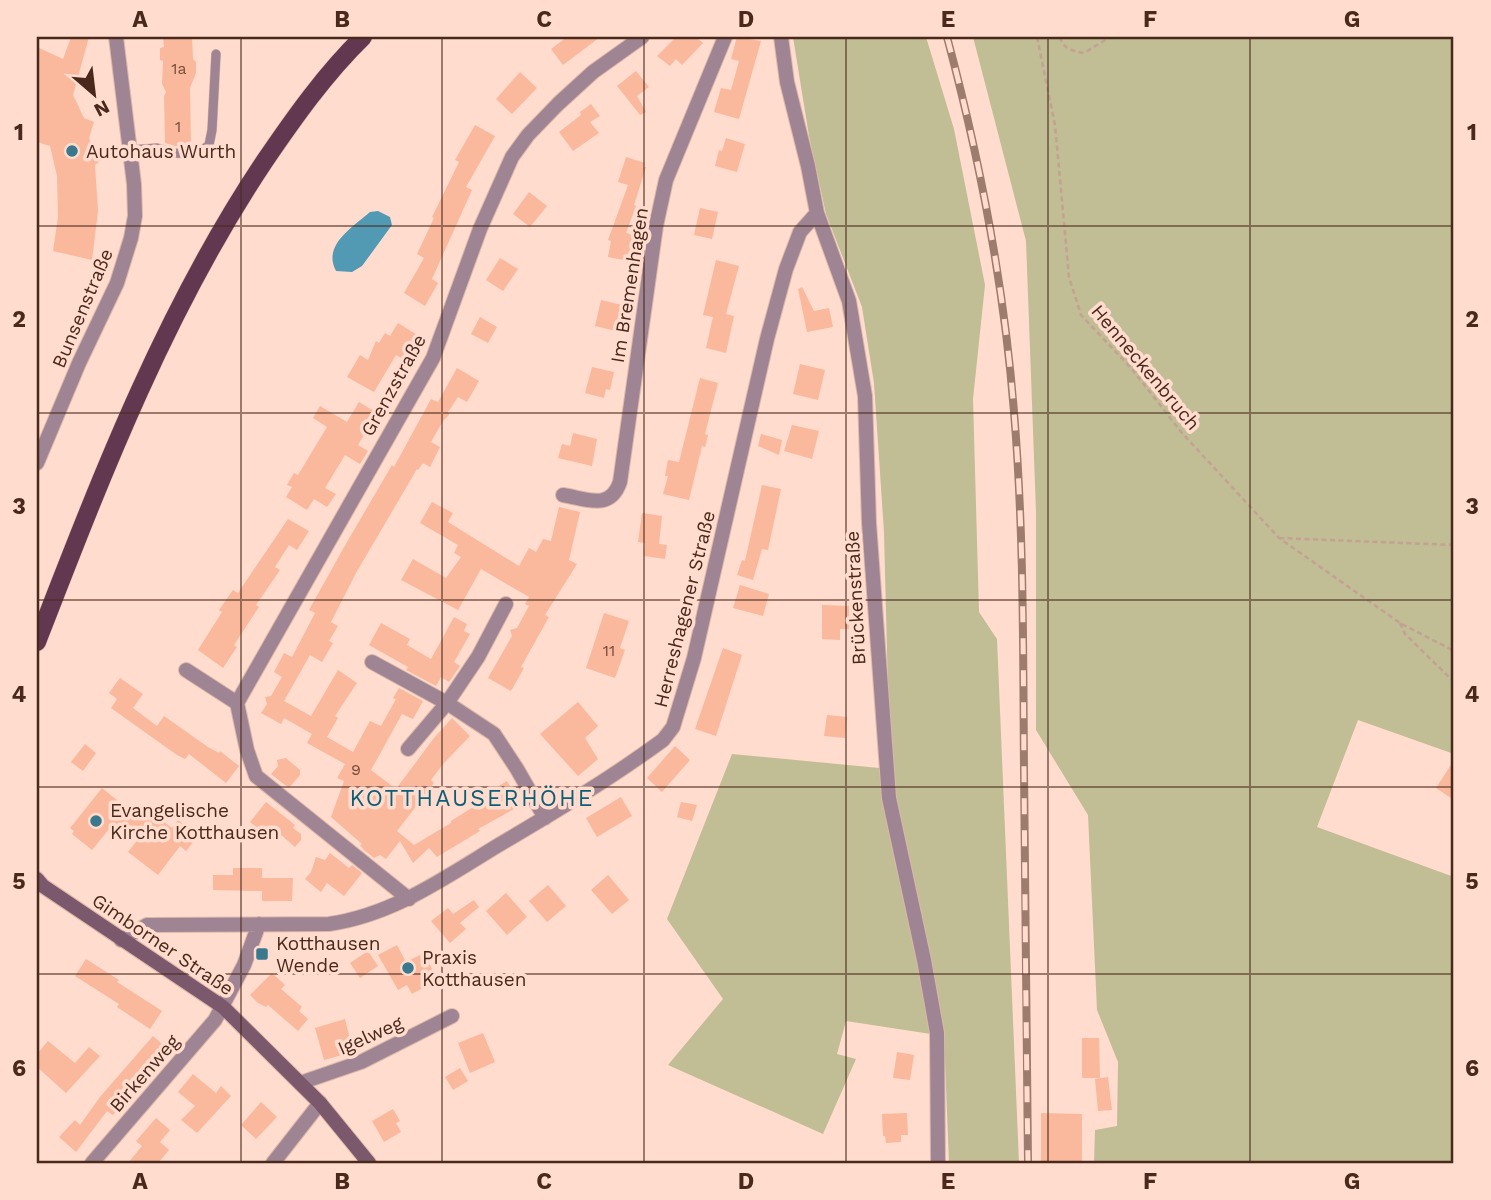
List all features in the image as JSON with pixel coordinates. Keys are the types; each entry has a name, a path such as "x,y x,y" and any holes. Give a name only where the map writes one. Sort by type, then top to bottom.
{"main road":[{"path":"37,642 124,422 177,310 233,209 300,108 363,37"}],"street":[{"name":"Bunsenstraße","path":"37,463 79,363 117,283 128,251 135,216 131,150 116,37"},
{"name":"Grenzstraße","path":"237,703 433,358 480,229 512,157 528,135 558,104 593,72 642,37"},
{"name":"Im Bremenhagen","path":"562,495 597,501 608,500 616,495 656,226 666,180 725,37"},
{"name":"Brückenstraße","path":"781,37 787,82 817,213 849,301 865,396 869,523 887,785 935,1021 938,1163"},
{"name":"Herreshagener Straße","path":"121,940 147,925 329,924 354,920 410,899 545,818 663,740 673,727 694,658 767,339 786,269 800,232 817,213"},
{"path":"408,748 447,703 478,657 506,604"},
{"path":"372,662 447,703 494,734 545,818"},
{"path":"186,670 237,703 247,750 256,776 410,899"},
{"name":"Gimborner Straße","path":"39,883 223,1007 320,1102 369,1163"},
{"path":"223,1007 244,965 259,924"},
{"name":"Birkenweg","path":"92,1163 215,1020 223,1007"},
{"name":"Igelweg","path":"300,1083 362,1062 452,1016"},
{"path":"273,1163 320,1102"}],"lane":[{"path":"131,150 157,148 174,153 197,154 209,145 216,54"}],"path":[{"name":"Henneckenbruch","path":"1037,37 1055,125 1069,277 1081,315 1131,368 1182,432 1279,538 1400,623 1454,650"},
{"path":"1060,37 1061,42 1071,51 1084,53 1110,37"},
{"path":"1279,538 1454,545"},
{"name":"Henneckenbruch","path":"1400,623 1405,634 1454,682"}],"shaded area":[{"path":"793,37 926,37 954,129 985,285 973,399 979,612 997,639 1019,1163 949,1163 944,1036 846,1021 837,1054 856,1059 823,1134 668,1065 723,999 667,919 732,754 890,769 884,532 874,383 862,307 826,214 809,136"},
{"path":"973,37 1454,37 1454,754 1358,720 1317,827 1454,877 1454,1163 1094,1163 1095,1130 1117,1126 1118,1062 1097,1010 1088,815 1036,730 1036,511 1026,241"}],"water":[{"path":"378,211 390,217 392,225 362,266 352,272 336,271 333,253 341,237 370,212"}],"building":[{"name":"Autohaus Wurth","path":"71,37 89,37 73,95 84,118 94,122 89,138 99,162 95,165 98,211 92,260 53,251 58,217 57,176 50,146 37,142 37,47 63,59"},
{"path":"163,37 192,37 196,73 190,88 191,146 165,143 166,92 162,84 163,61 160,60 160,48 164,47"},
{"path":"567,37 600,37 563,65 551,49"},
{"path":"676,37 696,37 703,43 682,65 676,59 670,66 657,56"},
{"path":"737,37 761,41 739,119 714,112 721,88 731,90 739,61 731,59"},
{"path":"636,71 649,87 637,96 646,112 640,115 617,86"},
{"path":"520,72 537,88 512,114 496,99"},
{"path":"591,104 600,116 590,122 599,133 573,151 559,132"},
{"path":"475,125 495,136 466,187 472,190 432,279 438,283 425,306 404,293 424,258 417,254 459,162 455,160"},
{"path":"726,138 745,144 737,172 715,166 719,150 722,151"},
{"path":"626,157 645,163 643,167 646,167 626,233 633,235 628,261 608,257 611,241 608,240 628,185 618,182"},
{"path":"529,192 547,206 530,227 513,214"},
{"path":"700,208 718,212 712,239 694,235"},
{"path":"500,258 518,269 503,291 486,280"},
{"path":"716,260 739,266 726,314 734,316 726,353 706,348 713,317 703,315"},
{"path":"802,287 814,311 829,308 833,327 807,332 798,289"},
{"path":"601,300 622,305 616,331 595,326"},
{"path":"480,317 497,327 488,343 471,334"},
{"path":"398,323 419,336 405,360 396,355 374,392 347,377 360,355 368,360 376,341 379,343 385,333 390,336"},
{"path":"800,364 825,370 818,400 793,394"},
{"path":"592,367 614,372 610,390 606,389 604,398 585,393"},
{"path":"457,368 479,381 467,402 458,397 448,412 449,415 431,442 440,447 430,467 423,463 417,469 356,573 331,622 338,626 329,641 333,643 322,662 310,655 284,701 311,716 338,670 357,683 335,716 338,718 327,737 353,752 370,721 381,726 399,688 423,701 413,719 402,714 371,770 396,789 452,718 470,736 444,763 431,780 434,783 397,831 414,845 451,823 481,802 479,798 507,781 521,805 478,829 480,831 437,857 429,848 413,863 400,841 386,859 380,855 374,858 331,817 344,781 337,778 345,764 307,743 312,734 284,718 281,724 261,713 267,704 265,697 271,696 282,677 274,672 284,653 292,657 315,613 309,610 343,549 392,465 394,467 431,399 438,402"},
{"path":"700,378 718,383 705,434 708,435 705,447 702,446 689,500 663,494 668,476 665,476 668,460 679,462"},
{"path":"359,402 377,413 358,445 368,451 360,464 345,455 325,488 336,494 327,507 314,499 307,510 286,497 292,487 287,485 294,473 298,475 327,427 313,418 320,406 347,422"},
{"path":"792,425 819,431 812,459 784,451"},
{"path":"573,433 597,439 592,466 558,458 562,444 570,446"},
{"path":"761,434 782,440 779,455 758,446"},
{"path":"762,485 781,489 768,550 762,549 753,580 737,575 742,560 745,561"},
{"path":"432,502 453,513 448,522 519,566 529,548 536,552 543,539 551,541 559,507 580,512 569,560 577,564 545,615 549,617 511,691 488,678 512,636 510,630 517,628 529,606 525,604 529,597 481,569 458,610 401,580 413,559 446,578 461,557 454,553 458,545 420,523"},
{"path":"642,513 662,516 659,544 667,545 665,559 644,556 645,543 638,542"},
{"path":"288,519 309,531 297,550 289,545 275,567 280,570 256,605 259,607 234,645 237,647 223,668 198,650 222,612 219,610 233,590 238,593"},
{"path":"740,585 769,594 763,616 733,608"},
{"path":"822,605 849,606 849,629 840,629 840,640 822,639"},
{"path":"604,613 629,621 620,648 625,650 615,678 586,668"},
{"path":"454,617 467,624 464,631 470,634 454,662 460,666 449,682 441,677 436,686 369,645 381,623 410,639 407,645 431,659"},
{"path":"723,648 742,655 716,736 695,729"},
{"path":"120,678 143,694 133,708 157,726 164,716 239,766 226,783 189,754 185,759 177,755 111,708 117,699 109,693"},
{"path":"578,702 598,726 585,738 598,759 578,776 540,734"},
{"path":"827,715 847,717 845,738 824,736"},
{"path":"85,744 96,753 83,771 71,762"},
{"path":"675,746 690,760 662,792 647,778"},
{"path":"286,758 300,770 300,775 289,788 271,774 278,766 277,760"},
{"path":"1454,760 1454,800 1436,788"},
{"path":"102,788 133,813 140,804 172,828 178,820 198,836 186,851 180,846 158,875 128,852 139,838 119,823 117,826 114,823 92,850 72,834 74,831 70,828"},
{"path":"621,797 632,816 597,837 586,818"},
{"path":"266,802 295,825 293,828 301,834 301,840 295,847 280,834 274,841 250,822"},
{"path":"681,802 697,805 692,821 677,817"},
{"path":"330,853 349,868 352,865 362,873 344,896 327,883 321,892 305,879 311,872 316,857 325,860"},
{"path":"233,868 262,868 262,878 293,878 292,901 262,901 262,891 213,890 213,875 233,875"},
{"path":"608,875 629,900 612,914 591,890"},
{"path":"548,885 566,906 547,922 529,901"},
{"path":"506,893 527,917 507,935 486,911"},
{"path":"474,900 479,907 460,923 466,929 450,943 431,921 448,908 453,914"},
{"name":"Praxis Kotthausen","path":"397,945 406,962 424,953 433,971 422,977 426,986 412,994 407,985 398,990 378,955"},
{"path":"368,951 378,966 360,978 350,963"},
{"path":"86,959 162,1011 150,1029 117,1007 119,1004 75,976"},
{"path":"272,973 285,985 281,989 302,1007 299,1011 308,1019 298,1031 268,1005 266,1007 258,1003 250,995"},
{"path":"345,1019 353,1052 324,1060 315,1028"},
{"path":"483,1033 495,1062 470,1073 458,1043"},
{"path":"153,1036 170,1051 113,1115 107,1111 76,1152 59,1137 75,1120 80,1125 100,1097"},
{"path":"1082,1038 1099,1038 1100,1078 1082,1078"},
{"path":"48,1041 75,1063 89,1047 100,1056 66,1093 37,1067 37,1054"},
{"path":"897,1052 914,1055 910,1080 893,1078"},
{"path":"460,1068 468,1081 453,1090 445,1077"},
{"path":"193,1074 216,1093 221,1086 231,1096 197,1133 181,1120 195,1106 178,1092"},
{"path":"1108,1077 1112,1110 1098,1111 1095,1079"},
{"path":"261,1102 277,1117 256,1139 241,1125"},
{"path":"393,1109 400,1121 396,1123 401,1132 384,1142 372,1121"},
{"path":"907,1113 908,1135 901,1135 901,1142 886,1143 882,1114"},
{"path":"1041,1113 1082,1114 1082,1163 1041,1163"},
{"path":"156,1118 170,1130 160,1142 169,1150 158,1163 128,1163 142,1146 136,1141"}],"railway":[{"path":"947,37 980,176 997,270 1010,364 1017,457 1022,591 1028,1163"}],"place":[{"name":"Autohaus Wurth","path":"72,151"},
{"name":"Evangelische Kirche Kotthausen","path":"96,821"},
{"name":"Kotthausen Wende","path":"262,954"},
{"name":"Praxis Kotthausen","path":"408,968"}],"district":[{"name":"KOTTHAUSERHÖHE","path":"472,798"}]}
